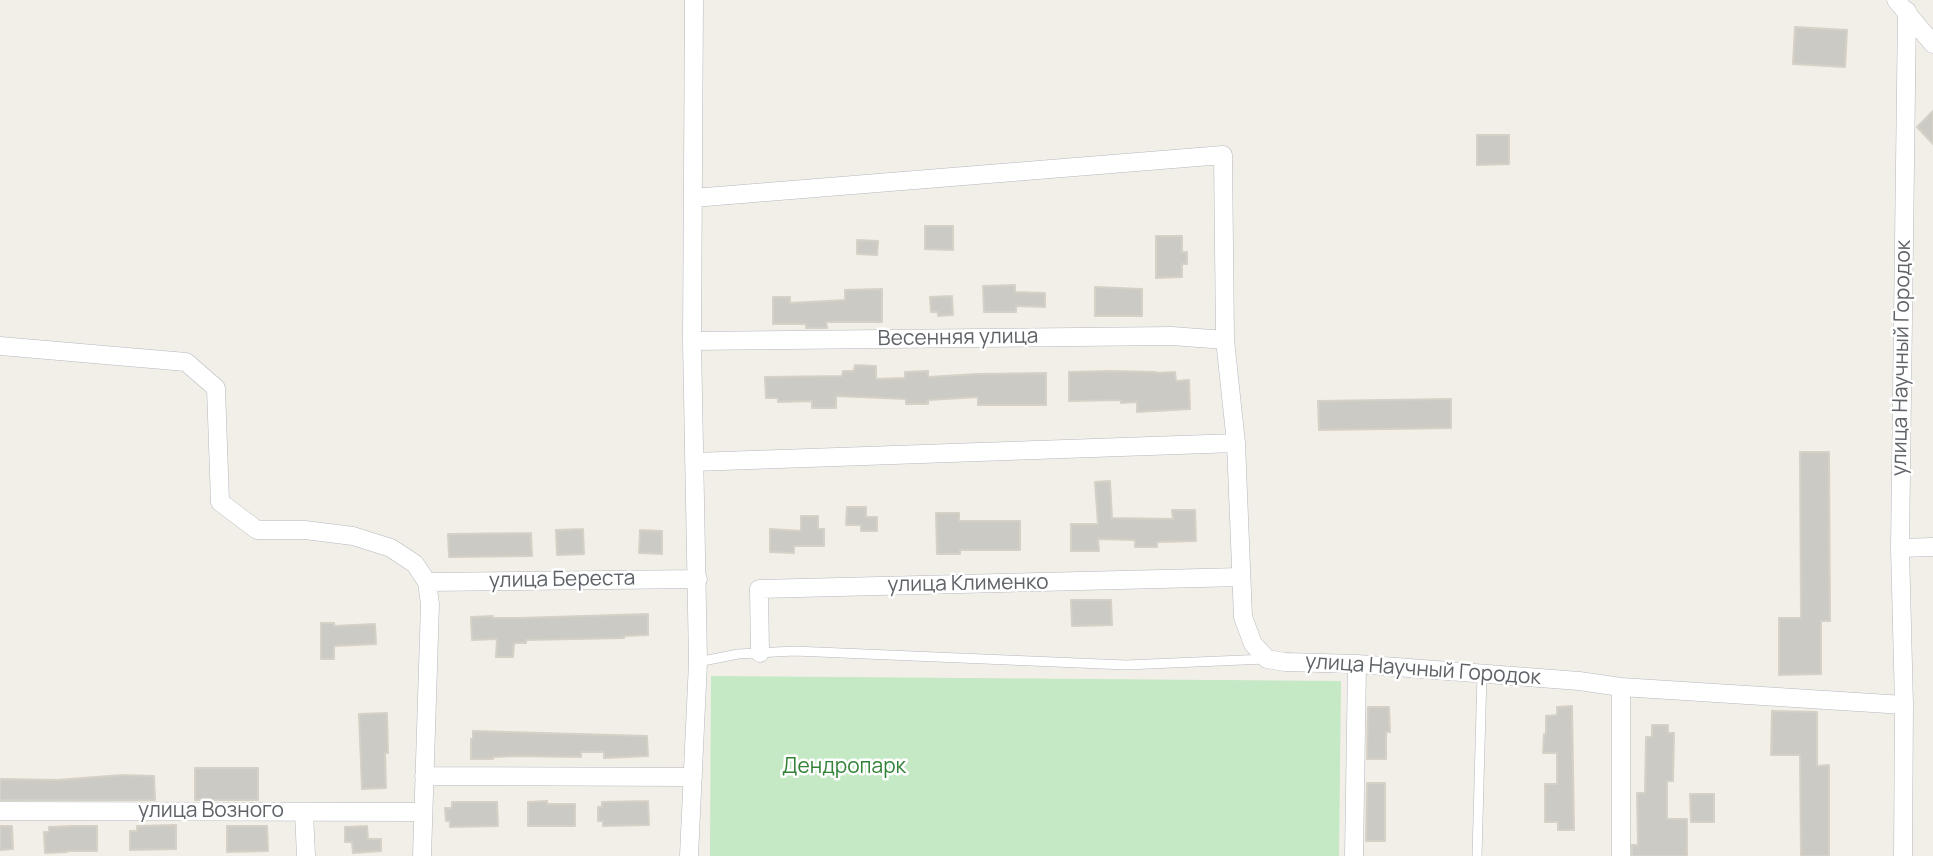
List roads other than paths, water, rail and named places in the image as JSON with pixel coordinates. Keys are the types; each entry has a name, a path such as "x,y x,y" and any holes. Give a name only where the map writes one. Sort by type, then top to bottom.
{"street":[{"path":"689,856 698,662 692,341 694,0"},
{"path":"1901,6 1933,44"},
{"name":"улица Научный Городок","path":"1901,6 1900,548 1904,705 1903,856"},
{"path":"693,198 1223,155 1225,340 1237,443 1243,617 1253,644 1266,659"},
{"name":"Весенняя улица","path":"692,341 1172,336 1225,340"},
{"path":"0,346 186,362 216,388 220,502 257,530 305,530 353,536 391,548 415,564 427,582 430,604 422,856"},
{"path":"694,462 1237,443"},
{"path":"1900,548 1933,547"},
{"name":"улица Клименко","path":"760,653 759,589 1241,577"},
{"name":"улица Береста","path":"427,582 698,579"},
{"name":"улица Научный Городок","path":"1266,659 1579,681 1621,687 1904,705"},
{"path":"1354,856 1357,664"},
{"path":"1621,687 1621,856"},
{"path":"424,776 693,777"},
{"name":"улица Возного","path":"0,811 423,812"},
{"path":"304,812 306,856"}],"lane":[{"path":"698,662 738,654 794,651 1126,665 1266,659"},
{"path":"1477,856 1482,674"}],"park label":[{"name":"Дендропарк","path":"844,767"}]}
